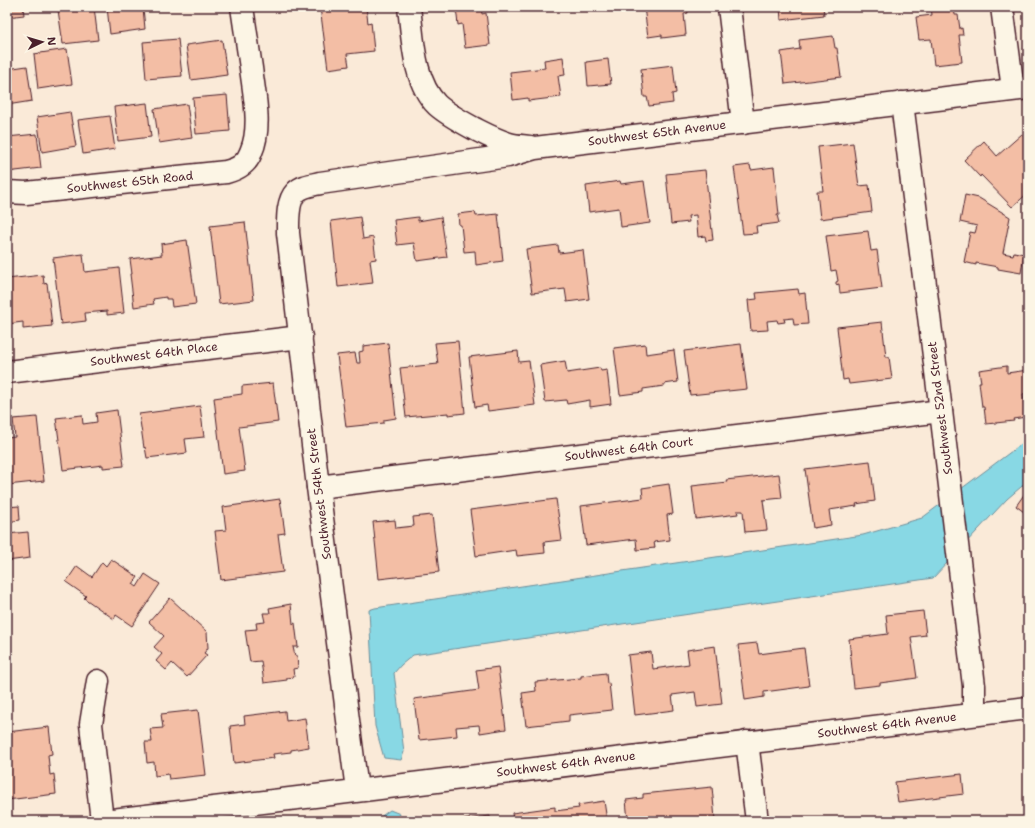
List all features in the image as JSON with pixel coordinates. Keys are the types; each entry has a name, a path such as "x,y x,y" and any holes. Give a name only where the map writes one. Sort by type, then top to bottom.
{"street":[{"name":"Southwest 65th Road","path":"7,192 26,193 226,172 239,168 248,159 251,153 255,142 256,128 255,96 242,7"},
{"path":"409,7 417,67 422,81 436,104 462,122 496,140 535,148"},
{"path":"730,7 743,123"},
{"path":"1002,7 1020,89"},
{"name":"Southwest 65th Avenue","path":"293,197 296,192 302,188 320,183 508,156 535,148 902,102 1020,89"},
{"name":"Southwest 52nd Street","path":"902,102 974,686 974,714"},
{"name":"Southwest 54th Street","path":"293,197 289,208 288,232 318,487 357,790"},
{"name":"Southwest 64th Place","path":"7,372 301,337"},
{"name":"Southwest 64th Court","path":"318,487 941,411"},
{"path":"98,681 91,724 103,821"},
{"name":"Southwest 64th Avenue","path":"103,821 1028,708"},
{"path":"747,742 757,821"}],"water":[{"path":"1028,439 1028,481 1007,499 933,578 413,655 394,673 404,752 401,760 384,758 375,726 369,610 863,535 922,518"},
{"path":"390,810 400,814 398,821 378,821 379,818"}],"building":[{"path":"7,7 23,7 24,15 7,17"},
{"path":"94,7 98,40 63,44 58,10"},
{"path":"107,7 143,7 145,29 110,34"},
{"path":"320,7 366,7 368,23 371,22 374,51 347,54 349,66 328,69"},
{"path":"456,7 481,7 482,14 486,13 490,45 465,48 462,24 458,25"},
{"path":"644,7 687,7 688,13 684,14 686,35 662,38 662,35 648,37"},
{"path":"780,7 823,7 824,15 781,20"},
{"path":"931,7 954,7 955,15 958,15 960,29 962,28 963,35 959,35 962,62 934,65 931,39 919,40 916,17 932,15"},
{"path":"833,36 835,48 837,48 841,77 785,84 781,52 800,49 799,40"},
{"path":"178,39 182,76 146,79 143,42"},
{"path":"222,40 227,75 191,80 186,45"},
{"path":"67,49 72,84 38,89 34,54"},
{"path":"563,57 565,75 558,76 561,97 528,101 528,98 513,100 510,72 545,68 544,60"},
{"path":"608,59 611,84 588,86 586,62"},
{"path":"673,65 676,93 672,94 673,103 649,106 647,97 644,97 641,69"},
{"path":"27,66 32,101 7,105 7,69"},
{"path":"227,95 230,131 196,134 193,98"},
{"path":"147,103 151,137 118,141 114,107"},
{"path":"187,104 192,138 159,143 154,109"},
{"path":"70,112 76,146 42,152 37,117"},
{"path":"110,116 115,149 83,154 78,120"},
{"path":"37,134 41,168 7,172 7,137"},
{"path":"1022,134 1028,140 1028,193 1012,207 964,160 984,141 997,156"},
{"path":"853,143 859,186 869,185 872,212 820,219 817,191 823,191 818,147"},
{"path":"750,165 751,170 774,167 779,215 777,215 779,223 756,226 757,233 743,234 734,167"},
{"path":"705,170 713,240 706,241 705,236 698,237 696,215 688,216 689,222 671,224 666,174"},
{"path":"620,181 621,184 644,181 650,223 621,227 619,208 589,212 586,186"},
{"path":"965,195 979,198 1010,217 1003,253 1013,255 1014,252 1024,254 1021,273 998,269 998,267 976,263 976,265 964,262 970,232 975,233 977,226 960,222"},
{"path":"475,212 476,216 498,214 503,261 476,265 475,251 464,252 461,225 459,225 458,214"},
{"path":"360,217 363,239 373,237 376,259 370,260 373,283 338,287 331,221"},
{"path":"418,217 418,221 441,217 447,257 417,261 414,243 397,245 394,220"},
{"path":"245,222 254,300 219,304 210,226"},
{"path":"868,231 871,251 877,250 882,288 840,293 839,284 836,285 836,282 838,281 836,270 831,271 826,236"},
{"path":"187,240 196,304 172,307 171,299 166,299 166,297 153,299 154,304 134,307 130,274 132,274 130,259 162,255 161,244"},
{"path":"558,245 559,253 583,250 589,299 567,302 565,289 532,293 526,249"},
{"path":"83,254 85,272 119,268 124,313 107,315 107,311 85,313 86,321 61,324 53,258"},
{"path":"43,275 44,284 47,283 52,326 23,329 23,322 7,324 7,279"},
{"path":"798,289 799,294 805,293 808,324 794,325 793,318 784,319 785,322 778,323 777,320 767,321 768,330 751,331 748,300 757,299 756,293"},
{"path":"882,322 886,357 889,357 892,379 849,384 848,379 843,380 837,327"},
{"path":"458,341 465,413 406,417 400,368 438,364 435,343"},
{"path":"388,343 396,418 384,420 384,423 346,427 337,355 355,353 357,363 360,363 359,352 363,351 363,346"},
{"path":"645,344 646,354 674,350 678,382 643,389 643,392 620,395 614,348"},
{"path":"741,344 747,389 690,395 684,351"},
{"path":"518,351 519,362 529,361 535,405 488,411 487,405 475,407 469,357"},
{"path":"565,361 567,373 600,368 601,371 607,370 611,404 590,407 590,400 567,404 566,400 545,402 540,365"},
{"path":"1007,366 1007,373 1028,370 1028,393 1023,394 1026,417 1013,419 1014,421 986,424 984,407 982,407 979,370"},
{"path":"273,383 278,422 239,427 245,471 223,474 214,398 242,394 242,386"},
{"path":"200,406 204,437 185,439 187,453 147,458 139,414"},
{"path":"117,410 124,466 103,468 103,465 63,470 56,418 82,415 83,424 97,422 96,413"},
{"path":"37,417 44,481 7,485 7,438 15,437 13,419"},
{"path":"870,461 875,501 856,504 857,506 829,510 831,525 813,528 805,469"},
{"path":"779,474 782,498 763,500 767,530 745,532 743,511 737,511 738,514 696,519 692,486 727,482 726,480"},
{"path":"669,484 673,514 667,515 670,540 654,542 655,548 637,550 636,539 586,545 581,506 643,498 642,488"},
{"path":"1028,489 1028,515 1016,506"},
{"path":"280,499 285,533 278,534 283,572 221,580 215,531 226,530 223,507"},
{"path":"556,499 562,540 544,542 545,553 517,556 516,550 476,556 470,510"},
{"path":"19,506 20,520 7,522 7,507"},
{"path":"432,515 439,572 379,579 373,522 395,520 396,528 414,526 413,517"},
{"path":"28,532 30,558 7,561 7,534"},
{"path":"111,559 138,577 133,584 137,587 145,574 160,584 132,626 116,615 114,619 84,598 86,596 66,582 77,566 92,577 102,562 106,566"},
{"path":"170,598 207,632 208,648 204,653 207,655 187,677 172,663 166,670 156,661 162,654 154,647 164,636 149,622"},
{"path":"291,604 293,624 295,623 298,647 293,647 295,656 297,656 298,668 293,669 294,677 287,678 287,680 264,683 261,661 250,662 245,630 257,629 256,623 265,622 263,613 270,613 269,608"},
{"path":"923,611 926,635 911,637 917,678 854,688 849,639 888,634 886,615"},
{"path":"757,643 759,654 804,648 809,686 764,692 764,697 745,700 738,645"},
{"path":"715,646 722,704 697,707 695,692 672,695 674,710 635,715 628,655 651,652 653,669 689,664 687,650"},
{"path":"498,667 506,729 480,733 479,725 456,727 457,736 419,740 414,699 479,690 476,670"},
{"path":"606,673 607,684 609,683 612,710 569,715 569,721 526,726 522,693 536,691 535,682 581,678 581,676"},
{"path":"198,710 206,775 169,779 168,774 155,776 154,762 147,763 145,742 152,742 150,729 163,728 161,714"},
{"path":"285,711 286,721 305,718 309,747 291,750 291,752 273,754 274,758 234,763 230,726 245,724 244,716"},
{"path":"49,727 52,754 48,755 50,775 54,774 56,794 7,800 7,732"},
{"path":"962,774 964,794 898,802 895,782"},
{"path":"712,787 715,819 701,821 628,821 626,800 643,798 643,794"},
{"path":"604,801 607,821 513,821 512,813 555,807 555,811 579,808 578,805"},
{"path":"490,816 490,821 453,821"}]}
